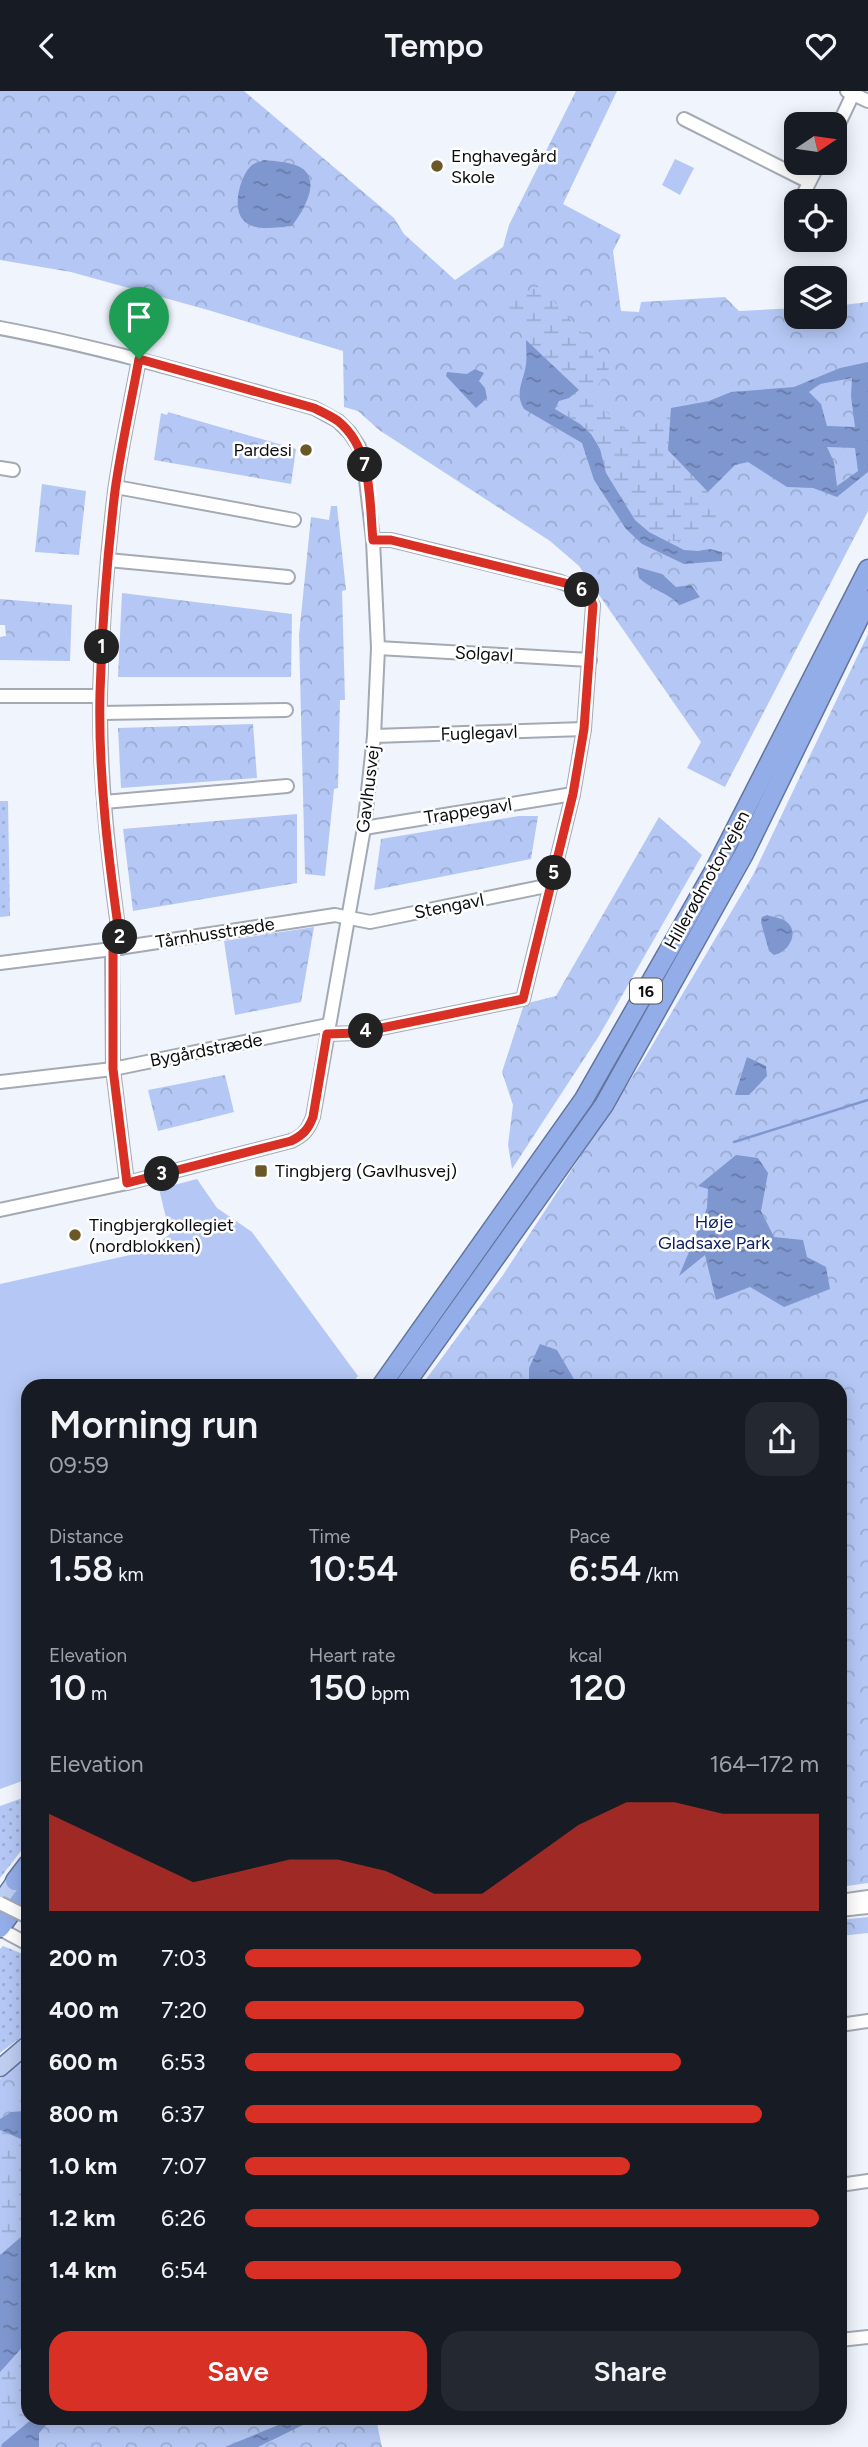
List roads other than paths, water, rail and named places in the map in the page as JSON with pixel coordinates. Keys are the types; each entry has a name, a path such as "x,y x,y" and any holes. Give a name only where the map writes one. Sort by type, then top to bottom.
{"highway":[{"name":"Hillerødmotorvejen","path":"386,1379 584,1099 714,871 868,569"},
{"name":"Hillerødmotorvejen","path":"409,1379 604,1105 744,855 868,600"},
{"path":"0,1929 21,1887"}],"main road":[{"path":"0,1902 21,1886"},
{"path":"0,2068 21,2050"}],"street":[{"path":"842,112 850,93 868,101"},
{"path":"684,119 809,182"},
{"path":"806,189 813,175"},
{"path":"0,328 139,359 116,487 108,560 100,696 104,802 117,948 113,1069 127,1183 0,1210"},
{"name":"Gavlhusvej","path":"127,1183 291,1141 309,1129 364,828 374,736 378,648 373,540 364,462 359,447 338,421 314,408 139,359"},
{"path":"116,487 295,520"},
{"path":"373,540 391,540 558,581 577,586 590,597 593,605 584,729 573,794 551,885"},
{"path":"108,560 288,577"},
{"name":"Solgavl","path":"378,648 590,660"},
{"path":"0,696 100,696"},
{"path":"101,713 286,710"},
{"name":"Fuglegavl","path":"374,736 584,729"},
{"path":"104,802 288,786"},
{"name":"Trappegavl","path":"364,828 573,794"},
{"name":"Stengavl","path":"347,918 370,922 551,885"},
{"name":"Bygårdstræde","path":"0,1082 113,1069 328,1030 357,1033 523,999 551,885"},
{"name":"Tårnhusstræde","path":"0,963 335,915 347,918"},
{"path":"847,1900 868,1898"},
{"path":"0,1902 21,1913"},
{"path":"847,1909 868,1907"},
{"path":"0,1929 21,1940"},
{"path":"847,2024 868,2021"},
{"path":"847,2184 868,2181"},
{"path":"847,2339 868,2337"}],"water":[{"path":"264,160 298,166 306,171 310,178 306,204 292,226 253,226 242,219 239,213 238,197 245,173 252,165"},
{"path":"526,340 579,390 569,398 559,401 555,409 591,434 600,449 606,473 635,520 649,532 684,550 710,549 722,552 722,561 684,564 642,544 626,529 594,480 582,443 524,409 520,392 526,364"},
{"path":"868,362 868,472 837,497 813,488 787,487 748,462 735,465 708,492 668,450 671,408 709,401 731,392 794,387 840,368","holes":["852,378 855,427 827,426 821,404 809,392 820,384","827,447 855,448 858,471 837,486 834,462"]},
{"path":"475,369 484,373 479,381 485,388 487,398 476,408 446,376 447,372 467,374"},
{"path":"637,567 662,574 676,587 691,585 700,597 680,605 639,578"},
{"path":"767,915 784,920 792,929 789,945 774,955 769,951 761,922 762,917"},
{"path":"747,1057 766,1066 767,1076 749,1095 735,1095"},
{"path":"736,1155 758,1158 768,1173 761,1211 774,1237 803,1240 807,1257 826,1267 830,1289 784,1307 750,1287 716,1300 705,1255 679,1276 707,1208 708,1189 698,1186"},
{"path":"540,1344 557,1350 574,1379 529,1379 529,1368"},
{"path":"21,2111 21,2139 0,2130 0,2119 11,2112"},
{"path":"21,2237 21,2349 0,2372 0,2255"},
{"path":"25,2425 46,2425 39,2433 39,2447 1,2447"},
{"path":"278,2425 303,2425 258,2447 225,2447"}],"waterway":[{"path":"734,1142 868,1100"}],"place":[{"name":"Enghavegård Skole","path":"437,166"},
{"name":"Pardesi","path":"306,450"},
{"name":"Tingbjerg (Gavlhusvej)","path":"261,1171"},
{"name":"Tingbjergkollegiet (nordblokken)","path":"75,1235"}],"park label":[{"name":"Høje Gladsaxe Park","path":"714,1232"}]}
